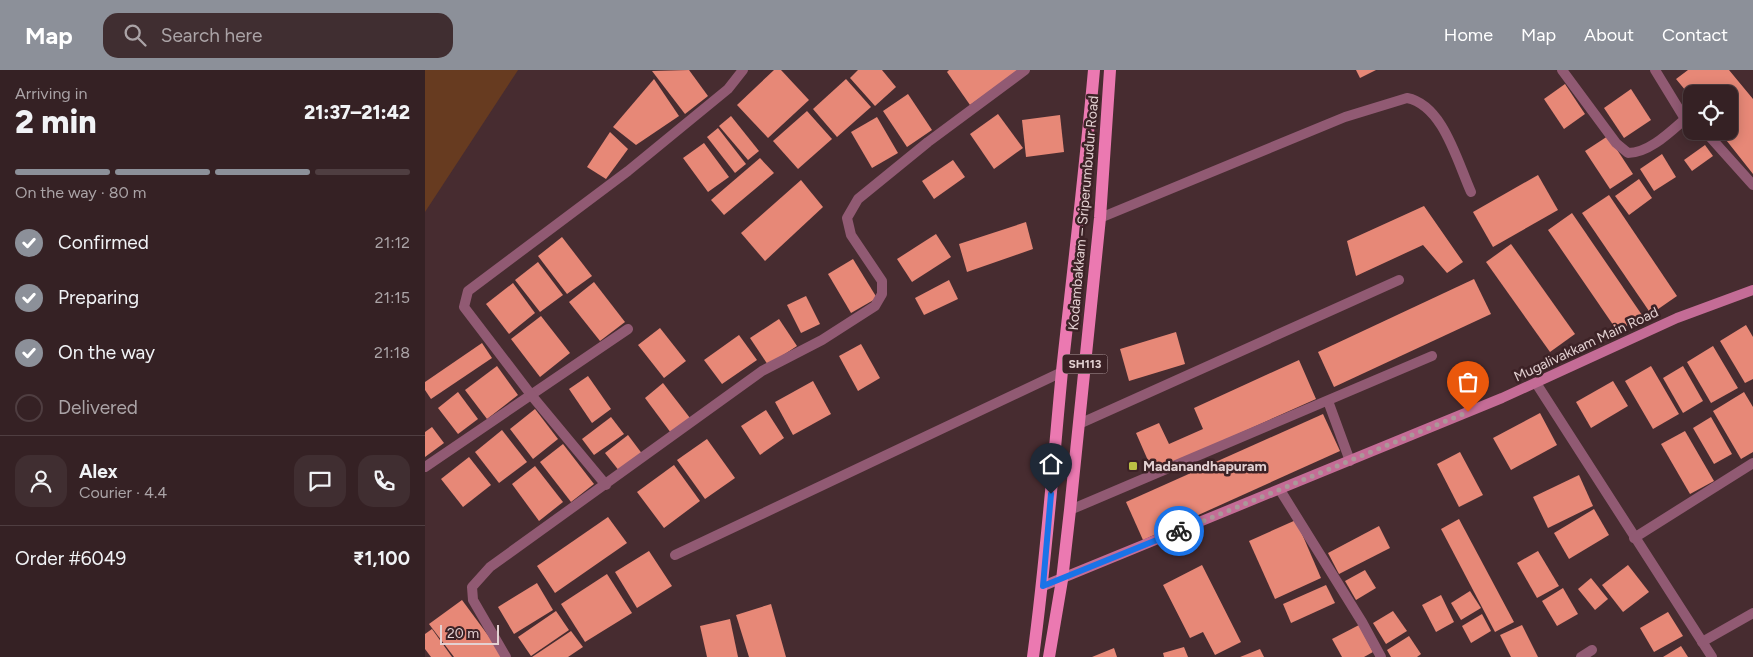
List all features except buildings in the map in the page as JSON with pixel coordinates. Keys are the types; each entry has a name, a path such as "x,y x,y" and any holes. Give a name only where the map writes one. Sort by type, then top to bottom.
{"main road":[{"name":"Kodambakkam – Sriperumbudur Road","path":"1033,657 1043,586 1062,372 1081,212 1094,70"},
{"name":"Kodambakkam – Sriperumbudur Road","path":"1049,657 1062,580 1079,424 1100,218 1110,70"}],"street":[{"path":"606,485 531,396 464,307 468,291 628,171 727,89 743,70"},
{"path":"506,657 473,600 472,587 489,567 606,485 683,426 762,371 822,340 875,306 882,294 882,281 851,235 847,218 858,199 928,142 1025,70"},
{"path":"1562,70 1617,143 1628,153 1633,153 1662,139 1683,125"},
{"path":"1655,70 1683,114"},
{"path":"1100,218 1345,116 1407,98 1417,100 1428,106 1439,121 1471,192"},
{"path":"1713,140 1753,185"},
{"path":"1079,424 1399,280"},
{"name":"Mugalivakkam Main Road","path":"1043,586 1062,580 1536,383 1677,318 1753,290"},
{"path":"425,468 628,330"},
{"path":"1070,510 1431,356"},
{"path":"675,555 1062,372"},
{"path":"1536,383 1712,657"},
{"path":"1327,401 1350,461"},
{"path":"1634,538 1753,463"},
{"path":"1280,490 1362,622 1381,657"},
{"path":"1703,642 1753,613"},
{"path":"1581,657 1592,650"}],"shaded area":[{"path":"425,70 518,70 425,212"}],"way so far":[{"path":"1179,531 1468,412"}],"place":[{"name":"Madanandhapuram","path":"1133,466"}],"route":[{"path":"1051,494 1043,586 1062,580 1179,531"}]}
